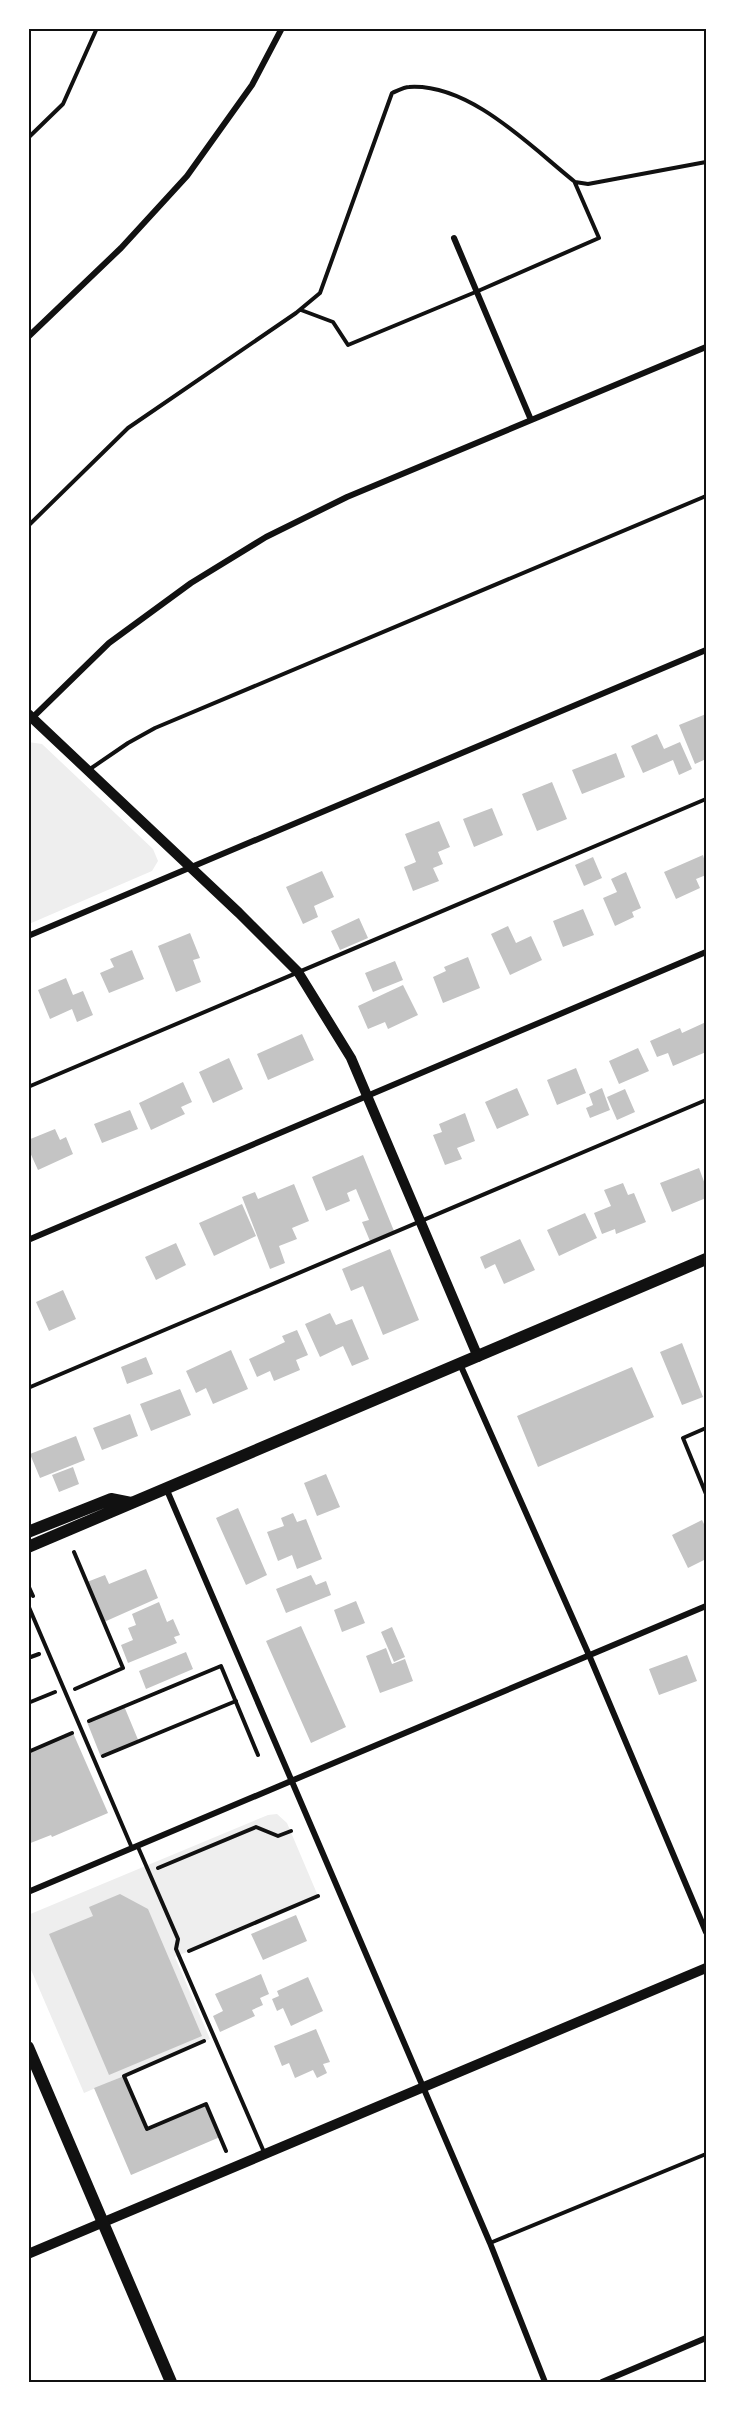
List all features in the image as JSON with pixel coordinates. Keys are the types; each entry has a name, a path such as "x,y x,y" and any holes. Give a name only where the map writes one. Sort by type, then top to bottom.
{"main road":[{"path":"28,1547 706,1259"},
{"path":"28,1532 111,1499 132,1503"},
{"path":"28,2047 171,2382"}],"street":[{"path":"28,337 121,248 187,176 252,85 282,28"},
{"path":"454,238 531,420"},
{"path":"478,1357 351,1058 298,972 89,770 30,718 109,643 229,558 337,502 706,347"},
{"path":"28,936 706,650"},
{"path":"28,1240 706,952"},
{"path":"460,1364 589,1656 706,1932"},
{"path":"166,1488 490,2243 545,2382"},
{"path":"28,1893 706,1606"},
{"path":"28,2254 706,1968"},
{"path":"602,2382 706,2338"}],"lane":[{"path":"28,138 63,104 97,28"},
{"path":"28,526 128,428 320,293 392,93 408,87 448,92 470,102 505,126 575,182 599,238 348,345 333,322 300,309"},
{"path":"575,182 588,184 706,162"},
{"path":"89,770 128,743 155,729 706,496"},
{"path":"28,1087 706,799"},
{"path":"28,1388 706,1100"},
{"path":"706,1428 683,1438 706,1494"},
{"path":"28,1605 94,1760 135,1848 149,1872 178,1938 176,1949 266,2155"},
{"path":"490,2243 706,2154"}],"path":[{"path":"73,1689 123,1668 74,1552"},
{"path":"87,1722 221,1666 258,1755"},
{"path":"28,1703 55,1692 59,1701"},
{"path":"94,1760 236,1701"},
{"path":"28,1752 73,1733 71,1729"},
{"path":"149,1872 256,1827 278,1836 291,1830"},
{"path":"179,1956 318,1896"},
{"path":"210,2039 124,2076 147,2129 206,2104 226,2151"}],"shaded area":[{"path":"28,742 42,744 153,849 158,861 152,871 29,924"},
{"path":"277,1814 287,1823 318,1896 175,1957 210,2039 84,2093 29,1965 28,1915 268,1815"}],"building":[{"path":"706,714 706,759 695,764 679,725"},
{"path":"657,734 664,749 680,742 692,769 679,775 673,760 643,773 631,746"},
{"path":"616,753 625,777 582,794 572,770"},
{"path":"552,782 567,819 537,831 522,794"},
{"path":"492,808 503,835 474,847 463,819"},
{"path":"439,821 450,847 438,852 443,864 433,868 439,881 413,891 404,867 416,862 405,834"},
{"path":"703,855 706,875 696,879 700,888 676,899 664,872"},
{"path":"593,857 602,878 584,886 575,865"},
{"path":"322,871 334,897 314,906 318,917 303,924 286,887"},
{"path":"626,872 641,908 632,912 634,917 615,926 603,898 617,892 611,879"},
{"path":"583,909 594,935 563,947 553,921"},
{"path":"359,918 368,938 340,950 331,931"},
{"path":"508,926 516,943 531,936 542,960 510,975 491,934"},
{"path":"190,933 200,958 193,960 201,982 176,992 158,946"},
{"path":"132,950 144,979 109,993 100,973 114,967 110,959"},
{"path":"468,957 480,988 443,1003 433,977 446,971 444,967"},
{"path":"395,961 403,980 373,992 365,973"},
{"path":"66,978 73,995 83,991 93,1015 77,1022 72,1009 50,1019 38,990"},
{"path":"403,985 418,1015 388,1029 385,1022 368,1029 358,1006"},
{"path":"706,1022 706,1052 673,1066 668,1053 657,1057 650,1041 680,1028 682,1033"},
{"path":"302,1034 314,1060 268,1080 257,1054"},
{"path":"638,1048 649,1071 619,1084 609,1061"},
{"path":"229,1058 243,1089 213,1103 199,1072"},
{"path":"576,1068 586,1093 557,1105 547,1080"},
{"path":"183,1082 192,1102 181,1107 185,1114 151,1130 139,1103"},
{"path":"517,1088 529,1115 497,1129 485,1102"},
{"path":"602,1088 610,1110 590,1118 586,1108 593,1105 589,1094"},
{"path":"625,1089 635,1112 617,1120 607,1097"},
{"path":"130,1110 138,1129 102,1143 94,1124"},
{"path":"465,1113 475,1141 457,1148 462,1159 445,1165 433,1135 442,1132 439,1124"},
{"path":"55,1129 60,1140 66,1137 73,1154 38,1170 28,1148 28,1140"},
{"path":"363,1155 394,1231 370,1241 362,1222 369,1220 356,1189 347,1193 350,1201 326,1211 312,1177"},
{"path":"699,1168 706,1187 706,1198 672,1212 660,1183"},
{"path":"623,1183 628,1195 634,1193 646,1222 616,1234 615,1229 602,1234 594,1213 611,1206 604,1190"},
{"path":"294,1184 309,1221 292,1228 297,1239 279,1246 285,1263 270,1269 242,1197 255,1192 258,1199"},
{"path":"242,1204 256,1236 214,1256 199,1223"},
{"path":"585,1213 597,1238 559,1256 547,1230"},
{"path":"520,1239 535,1270 504,1284 495,1264 485,1269 480,1257"},
{"path":"176,1243 186,1265 156,1280 145,1257"},
{"path":"390,1249 419,1320 383,1335 363,1286 351,1291 342,1269"},
{"path":"63,1290 76,1319 49,1331 36,1302"},
{"path":"330,1313 336,1325 352,1319 369,1359 352,1366 343,1346 320,1357 305,1324"},
{"path":"297,1330 308,1355 296,1360 300,1370 274,1381 270,1371 257,1377 249,1359 285,1342 282,1336"},
{"path":"682,1343 703,1397 682,1405 660,1352"},
{"path":"231,1350 248,1389 213,1404 206,1388 196,1393 186,1371"},
{"path":"146,1357 153,1374 127,1384 121,1367"},
{"path":"632,1367 654,1417 538,1467 517,1416"},
{"path":"180,1389 191,1415 151,1431 140,1404"},
{"path":"130,1414 138,1436 102,1450 93,1428"},
{"path":"76,1436 85,1460 40,1478 30,1454"},
{"path":"73,1467 79,1484 59,1492 52,1475"},
{"path":"326,1474 340,1507 317,1516 304,1483"},
{"path":"238,1508 267,1575 246,1585 216,1518"},
{"path":"293,1513 297,1522 306,1519 322,1559 297,1569 292,1555 278,1561 267,1532 284,1526 281,1518"},
{"path":"702,1520 706,1528 706,1559 688,1568 672,1535"},
{"path":"146,1569 158,1598 104,1622 87,1582 105,1575 109,1584"},
{"path":"311,1575 316,1585 326,1581 331,1595 286,1613 276,1589"},
{"path":"356,1601 365,1623 342,1632 334,1610"},
{"path":"159,1602 167,1622 173,1619 180,1635 174,1637 177,1643 128,1663 121,1645 133,1640 128,1628 136,1625 132,1614"},
{"path":"301,1626 346,1727 311,1743 266,1641"},
{"path":"392,1627 405,1657 394,1662 381,1632"},
{"path":"386,1648 392,1664 405,1659 413,1681 380,1693 366,1656"},
{"path":"186,1652 193,1669 146,1689 139,1671"},
{"path":"687,1655 697,1681 659,1695 649,1669"},
{"path":"124,1706 139,1742 101,1757 87,1722"},
{"path":"73,1733 108,1813 52,1837 51,1835 28,1844 28,1752"},
{"path":"120,1894 148,1909 202,2036 109,2075 49,1934 93,1916 89,1907"},
{"path":"296,1915 307,1941 263,1960 251,1934"},
{"path":"261,1974 269,1994 260,1998 263,2005 252,2010 255,2016 220,2032 213,2016 223,2011 215,1994"},
{"path":"308,1977 323,2011 291,2026 283,2008 277,2011 272,1999 279,1996 277,1991"},
{"path":"316,2029 330,2062 323,2064 327,2073 317,2078 313,2070 295,2078 289,2063 282,2066 274,2046"},
{"path":"124,2076 147,2129 206,2104 220,2137 131,2175 94,2088"}]}
